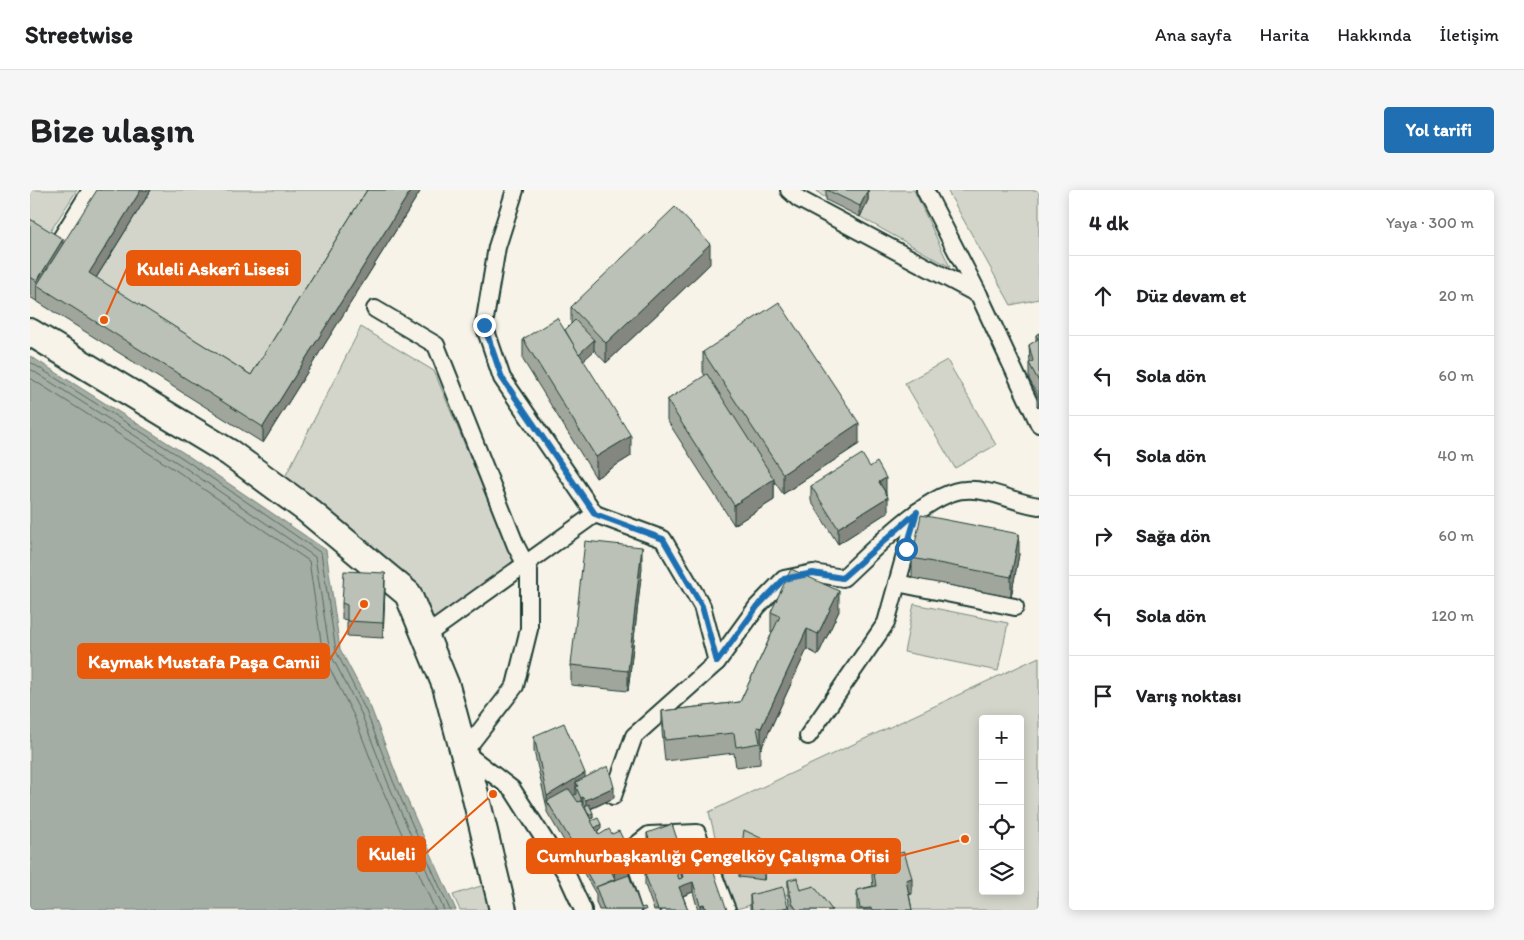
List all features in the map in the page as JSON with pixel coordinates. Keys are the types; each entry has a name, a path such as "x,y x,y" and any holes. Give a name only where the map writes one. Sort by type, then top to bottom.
{"main road":[{"path":"30,332 230,453 306,509 408,594 446,686 502,910"}],"street":[{"path":"52,253 91,190"},
{"path":"515,190 497,247 484,325 502,378 595,514 663,539 702,606 717,662"},
{"path":"789,190 807,203 979,295"},
{"path":"925,190 979,295 1039,424"},
{"path":"375,309 436,346 516,546 529,571 529,629 515,686 464,752 512,789 567,875 583,910"},
{"path":"614,796 634,736 717,662 757,607 784,579 813,573 842,578 917,512 948,493 964,490 984,491 1029,505 1039,506"},
{"path":"808,736 886,623 917,512"},
{"path":"425,636 595,514"},
{"path":"897,583 1015,607"},
{"path":"651,910 631,849 649,835 697,833 727,910"}],"shaded area":[{"path":"30,190 77,190 46,238 30,229"},
{"path":"151,190 377,190 251,390 89,289"},
{"path":"816,190 914,190 950,267 821,195"},
{"path":"947,190 1039,190 1039,299 1011,305"},
{"path":"361,327 434,371 514,562 431,625 284,479"},
{"path":"947,360 996,445 955,468 905,383"},
{"path":"914,604 1008,623 998,671 904,652"},
{"path":"1039,657 1039,910 826,910 810,888 733,910 709,812"},
{"path":"487,884 492,910 460,910 453,895"}],"water":[{"path":"30,356 187,455 326,550 340,649 371,708 398,779 456,910 30,910"}],"building":[{"path":"97,190 141,190 89,273 251,375 367,190 411,190 263,427 37,285"},
{"path":"827,190 868,190 860,206"},
{"path":"675,207 710,244 606,343 571,307"},
{"path":"30,219 63,239 37,281 30,277"},
{"path":"779,302 859,423 783,474 703,352"},
{"path":"557,318 631,436 596,457 523,339"},
{"path":"575,320 594,340 579,354 565,330"},
{"path":"1039,333 1039,382 1029,363 1033,361 1029,345 1038,339 1036,335"},
{"path":"707,374 774,479 734,505 667,400"},
{"path":"862,454 870,467 877,462 886,478 879,482 888,497 838,528 811,486"},
{"path":"921,515 1019,534 1011,577 912,558"},
{"path":"585,541 642,547 628,671 571,665"},
{"path":"791,569 839,591 818,634 807,629 761,728 757,727 760,743 736,747 734,733 665,740 662,711 740,702 780,616 771,612"},
{"path":"344,571 385,573 383,623 347,621 347,605 342,603"},
{"path":"564,723 585,773 547,796 534,736"},
{"path":"608,766 614,787 586,800 583,797 581,798 576,782"},
{"path":"569,789 578,802 581,801 599,835 609,829 612,834 619,831 623,839 629,866 614,873 607,856 610,854 607,849 582,862 580,858 578,859 573,851 576,849 547,801"},
{"path":"589,804 593,813 589,815 585,806"},
{"path":"598,818 601,824 595,828 591,821"},
{"path":"672,824 681,851 656,860 647,833"},
{"path":"744,830 769,842 764,869 739,867"},
{"path":"904,852 912,878 906,880 912,910 860,909 857,890 876,886 872,861"},
{"path":"707,853 727,910 706,910 704,904 700,905 693,882 679,887 688,910 658,910 645,874 674,864 679,879 683,877 678,862"},
{"path":"604,856 615,879 596,887 596,889 583,866"},
{"path":"679,868 682,878 679,879 676,869"},
{"path":"629,875 641,908 645,907 646,910 604,910 596,887"},
{"path":"797,878 800,890 814,886 832,910 797,910 792,903 788,880"},
{"path":"783,887 788,907 775,910 752,910 750,895"}],"place":[{"name":"Kuleli Askerî Lisesi","path":"104,320"},
{"name":"Kaymak Mustafa Paşa Camii","path":"364,604"},
{"name":"Kuleli","path":"493,794"},
{"name":"Cumhurbaşkanlığı Çengelköy Çalışma Ofisi","path":"965,839"}],"route":[{"path":"484,325 502,378 595,514 663,539 702,606 717,662 757,607 784,579 813,573 842,578 917,512 906,549"}]}
